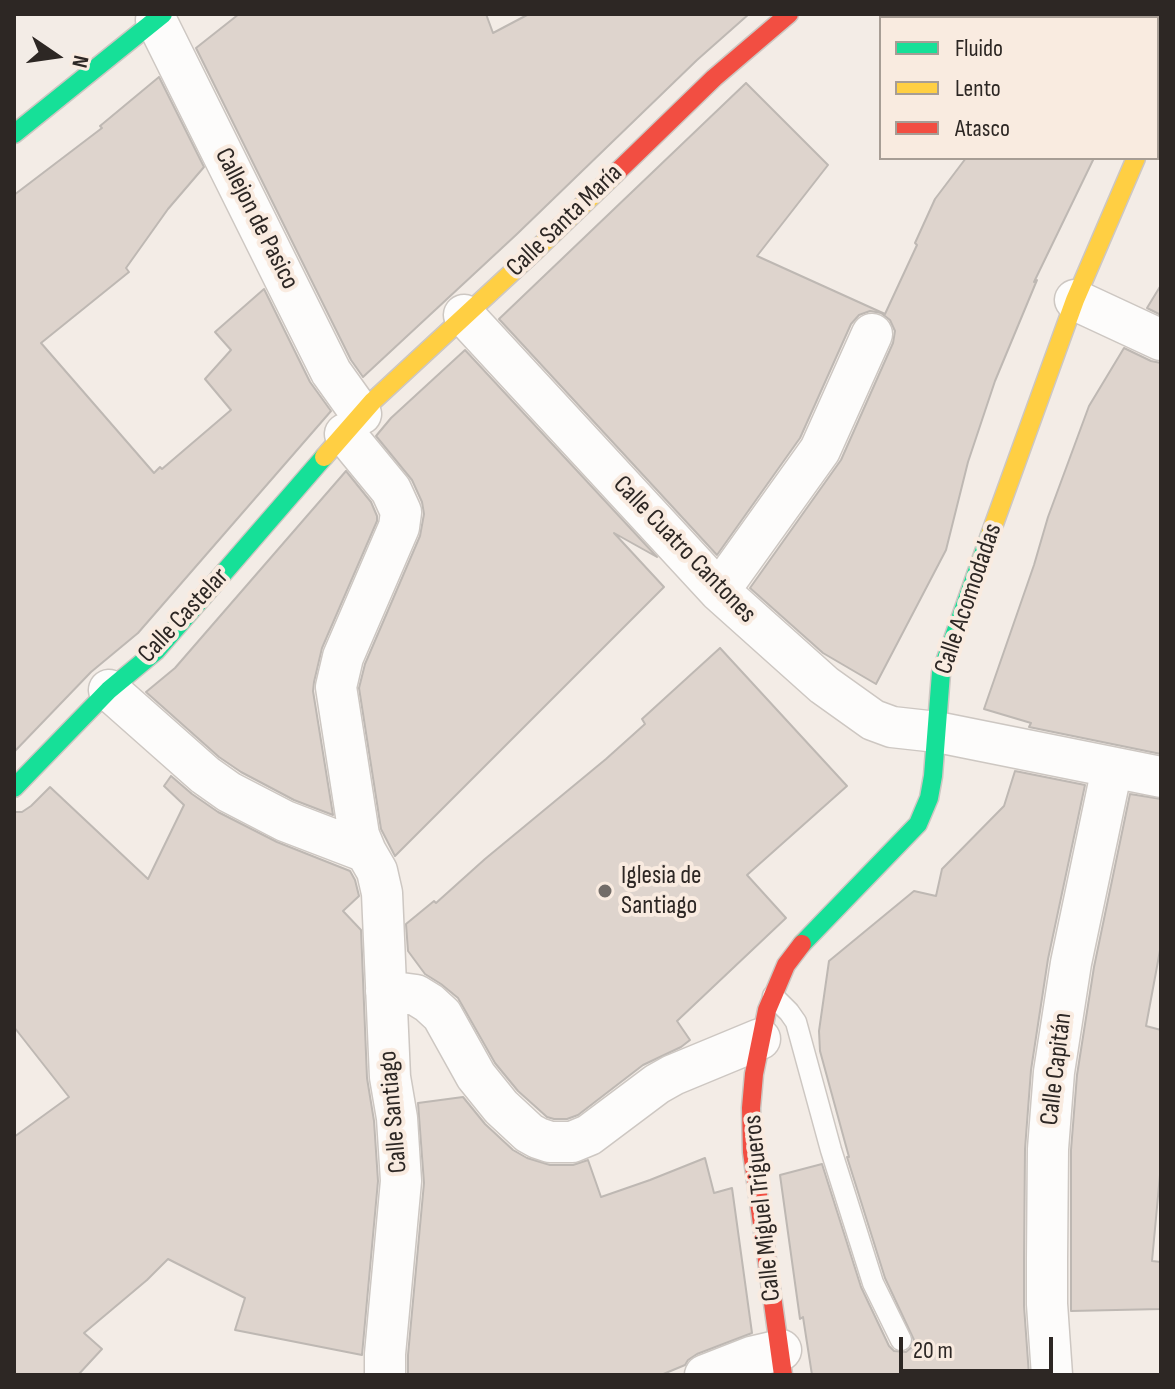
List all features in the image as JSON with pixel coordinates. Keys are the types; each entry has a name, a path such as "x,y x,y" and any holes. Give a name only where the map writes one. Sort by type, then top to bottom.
{"street":[{"name":"Calle Santa María","path":"353,424 714,78 789,14"},
{"path":"14,134 160,17"},
{"name":"Callejon de Pasico","path":"160,17 331,372 353,424 401,512 399,527 343,657 336,687 354,812 366,852"},
{"name":"Calle Acomodadas","path":"773,996 786,965 797,949 918,824 929,798 933,776 941,673 1075,300 1135,160"},
{"path":"1075,300 1161,340"},
{"name":"Calle Cuatro Cantones","path":"464,315 719,591 824,685 873,720 892,727 937,732"},
{"path":"719,591 820,450 872,334"},
{"name":"Calle Castelar","path":"14,788 109,690 156,651 353,424"},
{"path":"109,690 205,775 229,792 285,821 366,852"},
{"path":"937,732 1161,777"},
{"name":"Calle Capitán","path":"1052,1375 1047,1259 1048,1149 1054,1072 1071,963 1112,768"},
{"name":"Calle Santiago","path":"366,852 377,871 382,893 390,1077 400,1150 401,1181 385,1375"},
{"path":"386,991 416,995 429,1003 442,1015 476,1076 501,1107 529,1133 550,1142 572,1142 589,1135 673,1075 760,1039"},
{"name":"Calle Miguel Trigueros","path":"773,996 767,1010 754,1074 752,1152 782,1362"},
{"path":"705,1375 751,1357 782,1362"}],"lane":[{"path":"773,996 796,1022 831,1150 873,1283 901,1340"}],"building":[{"path":"239,14 486,14 493,33 529,14 749,14 363,377 351,360 196,48"},
{"path":"159,77 204,167 168,209 126,268 129,272 41,343 154,473 231,410 205,379 231,350 215,332 264,289 310,382 331,411 138,633 91,672 14,752 14,195 102,128 100,126"},
{"path":"746,83 828,165 757,256 885,314 935,199 964,160 1093,160 1034,282 1037,280 995,381 968,462 946,550 876,684 823,653 750,588 841,460 893,343 895,331 890,320 881,313 870,311 859,315 851,324 800,438 717,555 499,319"},
{"path":"1161,285 1161,315 1147,308"},
{"path":"1124,348 1161,363 1161,754 1029,727 1031,723 984,709 1089,406"},
{"path":"465,350 657,557 614,533 664,587 395,856 381,829 359,688 365,664 420,536 424,514 412,480 376,436 391,418"},
{"path":"346,471 371,502 377,521 322,648 314,682 333,815 294,800 241,772 219,757 146,692 175,668"},
{"name":"Iglesia de Santiago","path":"720,648 847,786 747,875 786,918 677,1021 690,1040 643,1065 578,1115 567,1119 547,1117 518,1091 495,1063 458,998 425,974 408,951 406,924 434,901 436,903 606,759 645,724 642,719"},
{"path":"1015,771 1085,785 1048,959 1031,1070 1025,1149 1024,1259 1029,1375 812,1375 803,1317 800,1319 780,1175 822,1164 861,1287 889,1346 894,1351 906,1352 914,1340 885,1278 847,1157 820,1051 819,1031 829,961 914,891 936,896 942,869 1004,806"},
{"path":"171,776 218,812 277,842 350,871 355,880 359,896 343,911 361,930 367,1078 378,1181 362,1355 235,1330 245,1298 168,1259 84,1333 102,1349 78,1375 14,1375 14,1137 69,1097 14,1027 14,812 22,812 31,806 50,787 148,879 184,805 164,786"},
{"path":"1130,794 1161,799 1161,945 1146,1026 1161,1030 1161,1164 1152,1261 1161,1262 1161,1309 1071,1311 1071,1150 1077,1075 1094,967"},
{"path":"463,1097 485,1124 513,1150 527,1158 550,1165 573,1165 588,1160 601,1197 705,1158 714,1193 732,1188 752,1333 697,1354 685,1365 661,1375 408,1375 424,1183 418,1103"}],"traffic: fast":[{"path":"14,134 163,14"},
{"path":"14,788 109,690 156,651 324,457"},
{"path":"802,944 918,824 929,798 933,776 941,673 990,535"}],"traffic: slow":[{"path":"990,535 1075,300 1135,160"},
{"path":"324,457 373,401 615,174"}],"traffic: jam":[{"path":"615,174 714,78 789,14"},
{"path":"783,1375 752,1152 751,1108 754,1074 767,1010 786,965 802,944"}],"place":[{"name":"Iglesia de Santiago","path":"605,891"}]}
